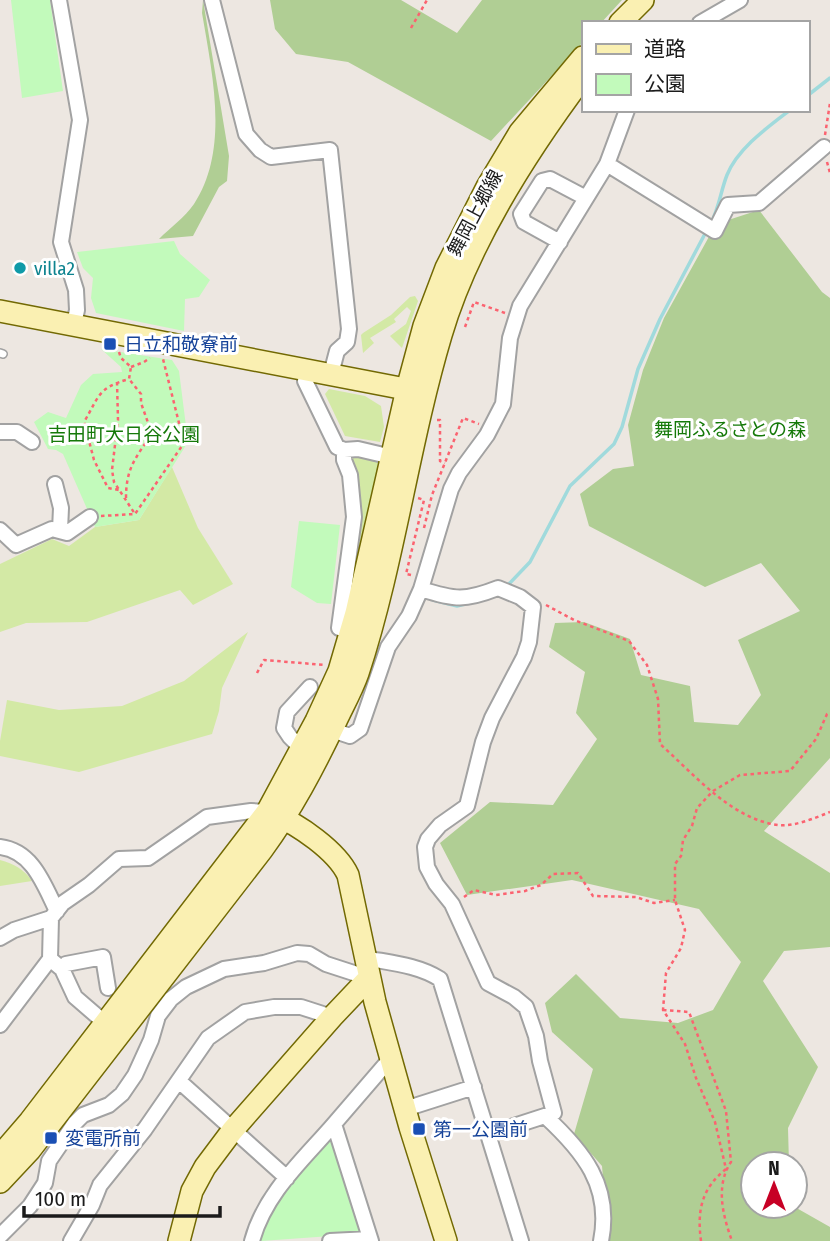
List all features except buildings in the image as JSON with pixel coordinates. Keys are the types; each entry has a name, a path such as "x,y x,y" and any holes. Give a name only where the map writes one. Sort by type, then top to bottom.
{"street":[{"path":"59,0 80,120 61,242 76,290 77,310 74,324"},
{"path":"212,0 246,134 271,158 330,150 349,329 346,341 337,351 331,374"},
{"path":"703,21 740,0"},
{"name":"舞岡上郷線","path":"416,392 424,326 437,291 487,187 520,132 582,58"},
{"name":"舞岡上郷線","path":"416,392 462,278 501,200 582,78"},
{"path":"332,730 350,736 360,729 388,647 409,616 421,589 451,489 459,473 487,435 503,404 510,338 520,306 607,164 626,112"},
{"path":"607,164 715,231 727,205 759,203 824,148"},
{"path":"560,242 524,222 521,214 542,181 550,179 586,198"},
{"path":"0,311 416,392"},
{"path":"307,370 305,381 337,447 392,457"},
{"path":"0,1156 30,1121 104,1022 276,815 301,748 339,671 356,613 392,457 416,392"},
{"path":"0,1182 30,1150 276,815 332,730 357,677 373,625 416,392"},
{"path":"0,432 17,432 32,442"},
{"path":"339,628 354,517 350,475 344,460 344,450"},
{"path":"55,484 61,508 60,530"},
{"path":"3,538 16,545 52,529 67,533 90,517"},
{"path":"421,589 455,599 505,591 533,607 529,642 492,718 467,806 440,825 425,847 427,867 452,904 488,983 526,1007 536,1036 554,1113 489,1134"},
{"path":"301,748 284,728 287,712 310,687"},
{"path":"0,939 14,930 54,915 63,903 120,859 148,858 207,817 251,811 276,815 341,862 348,875 367,968 390,1059 446,1241"},
{"path":"0,847 22,855 33,865 54,915 50,959 0,1025"},
{"path":"0,1237 30,1206 45,1183 50,1161 75,1123 83,1115 109,1105 122,1094 135,1075 151,1040 158,1016 170,999 186,987 224,969 264,963 297,953 309,954 326,964 367,968 411,967 429,972 440,979 521,1241"},
{"path":"62,969 66,964 103,957 108,988"},
{"path":"50,959 62,969 75,997 104,1022"},
{"path":"179,1241 192,1191 205,1167 232,1131 332,1017 367,968"},
{"path":"71,1241 100,1185 145,1129 208,1038 245,1012 274,1007 293,1006 320,1011 332,1017"},
{"path":"252,1241 263,1209 390,1059"},
{"path":"179,1081 287,1178"},
{"path":"405,1109 474,1087"},
{"path":"545,1116 575,1144 599,1185 604,1226 601,1241"},
{"path":"330,1241 371,1240 334,1124"}],"path":[{"path":"411,28 426,0"},
{"path":"824,148 830,103"},
{"path":"465,327 474,302 516,318"},
{"path":"117,345 121,358 131,367"},
{"path":"131,367 145,362 152,353"},
{"path":"135,514 184,443 163,355"},
{"path":"126,500 126,480 130,467 152,434 141,403 141,394 129,379 131,367"},
{"path":"120,490 107,488 94,460 84,422 99,393 117,382 129,379"},
{"path":"117,382 117,420 112,470 114,482 135,514"},
{"path":"433,419 440,421 440,461 445,463"},
{"path":"412,576 406,574 424,500 418,499"},
{"path":"90,517 135,514"},
{"path":"526,602 540,602 574,620 629,641 647,665 658,699 660,744 720,800 747,817 780,825 814,819 830,812"},
{"path":"257,673 264,660 328,666"},
{"path":"732,1241 724,1218 722,1198 726,1169 715,1122 696,1079 685,1044 663,1010 666,973 681,948 685,930 675,900 676,864 697,808 713,791 740,775 790,771 816,738 830,712"},
{"path":"452,904 474,890 496,895 525,891 541,885 554,874 578,873 593,896 636,897 654,903 675,900"},
{"path":"663,1010 689,1012 726,1111 731,1162 708,1188 700,1203 698,1224 701,1241"}],"green space":[{"path":"11,0 50,0 63,91 22,98"},
{"path":"203,0 229,156 227,181 219,187 193,236 159,239 194,204 212,159 215,110 202,13"},
{"path":"270,0 401,0 457,33 482,0 622,0 603,21 582,21 582,43 491,141 348,62 296,54 275,29"},
{"name":"舞岡ふるさとの森","path":"759,210 822,292 830,298 830,758 764,831 830,873 830,947 784,951 763,981 818,1067 788,1128 789,1150 739,1150 739,1220 809,1220 809,1215 830,1227 830,1241 605,1241 607,1227 602,1166 574,1134 593,1069 552,1032 545,1003 576,974 620,1018 678,1023 713,1010 741,962 699,909 572,880 467,895 440,843 490,802 553,805 597,739 576,713 585,672 549,647 555,623 584,622 630,639 641,675 690,686 694,722 738,725 761,695 738,640 800,611 761,563 705,587 589,526 580,494 613,469 634,466 628,425 643,370 664,318 716,224"},
{"path":"174,241 180,254 210,280 199,297 185,299 184,331 96,313 91,298 93,278 83,268 77,252"},
{"path":"415,296 418,301 402,348 390,336 406,324 411,311 407,307 394,319 396,322 370,338 374,343 363,353 361,335 391,315 410,297"},
{"name":"吉田町大日谷公園","path":"101,349 172,360 179,371 188,442 139,520 95,527 63,454 48,449 34,422 48,412 66,418 81,385 93,374 122,372 121,367"},
{"path":"329,389 365,396 381,406 384,427 380,442 345,436 325,394"},
{"path":"356,455 378,460 381,464 352,590 360,503 351,460"},
{"path":"172,467 198,528 233,584 193,605 180,590 87,622 26,623 0,632 0,564 52,539 69,546 95,527 139,520"},
{"path":"299,521 340,525 331,604 317,603 291,587"},
{"path":"248,632 222,688 212,734 79,772 0,756 7,700 59,710 122,706 184,681"},
{"path":"0,860 26,873 32,881 0,886"},
{"path":"327,1139 333,1140 362,1229 359,1234 261,1241 258,1236 268,1210"}],"waterway":[{"path":"809,94 830,78"},
{"path":"711,223 727,175 738,156 788,112"},
{"path":"506,587 530,562 570,486 614,444 622,427 638,369 660,319 707,230"},
{"path":"433,600 457,606 465,604"}],"place":[{"name":"villa2","path":"20,268"},
{"name":"日立和敬寮前","path":"110,344"},
{"name":"第一公園前","path":"419,1129"},
{"name":"変電所前","path":"51,1138"}]}
